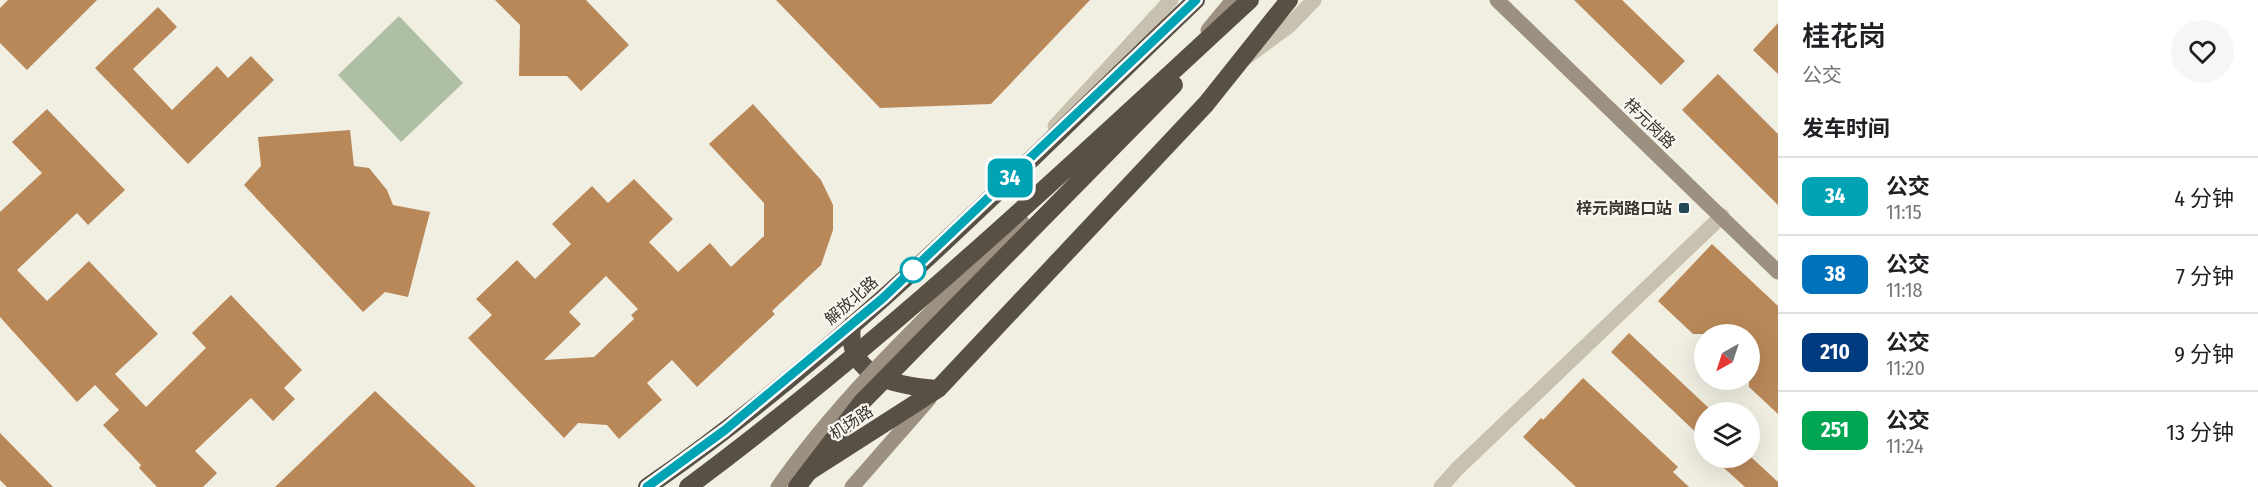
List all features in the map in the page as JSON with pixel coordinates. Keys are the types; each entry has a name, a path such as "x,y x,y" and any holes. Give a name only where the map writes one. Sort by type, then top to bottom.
{"highway":[{"name":"解放北路","path":"647,487 725,430 852,325 982,205 1196,0"},
{"path":"688,487 789,408 937,285 1251,0"},
{"path":"797,487 862,402 1124,138 1251,0"},
{"path":"852,325 850,338 853,350 867,369 885,381 909,387 938,389 1184,128 1289,0"},
{"name":"机场路","path":"784,487 938,389"}],"main road":[{"path":"778,487 821,429 852,395 1163,81 1233,0"},
{"name":"梓元岗路","path":"1497,0 1778,272"},
{"path":"852,487 938,389"}],"street":[{"path":"982,205 1171,0"},
{"path":"1242,60 1289,26 1314,0"},
{"path":"1441,487 1456,469 1722,216"}],"green space":[{"path":"399,16 463,83 401,142 338,75"}],"building":[{"path":"8,0 97,0 27,70 0,43 0,8"},
{"path":"495,0 586,0 629,45 581,91 567,76 519,76 520,25"},
{"path":"776,0 1090,0 991,104 880,108"},
{"path":"1574,0 1622,0 1685,61 1661,85"},
{"path":"158,7 177,27 133,69 172,110 217,66 228,78 251,56 274,80 188,164 95,68"},
{"path":"1778,23 1778,74 1753,50"},
{"path":"1718,74 1778,134 1778,205 1682,110"},
{"path":"753,104 821,180 833,205 833,230 821,265 772,311 775,314 697,387 672,360 647,383 662,400 619,439 607,425 578,423 564,438 468,338 492,315 476,299 517,260 535,279 571,244 552,224 592,186 608,203 634,179 673,219 649,242 678,272 710,243 731,267 764,236 764,203 709,144","holes":["606,276 638,309 631,315 634,319 594,357 544,360 581,324 569,312"]},
{"path":"47,109 125,190 88,225 77,213 17,270 47,301 89,261 158,334 115,374 146,407 206,348 192,333 231,295 302,370 284,388 295,399 273,421 251,398 195,451 217,473 203,487 157,487 139,468 141,465 103,425 119,410 95,385 77,402 0,317 0,212 42,173 12,142"},
{"path":"350,130 354,166 369,168 387,190 393,205 430,212 408,297 385,292 363,312 244,185 261,166 258,137"},
{"path":"1712,244 1778,306 1778,414 1752,390 1760,390 1760,324 1694,324 1693,334 1658,301"},
{"path":"1629,333 1702,402 1694,402 1694,431 1611,352"},
{"path":"1583,378 1678,467 1673,472 1689,487 1576,487 1523,437 1541,418 1543,420"},
{"path":"375,391 476,487 275,487"},
{"path":"0,433 53,487 7,487 0,480"},
{"path":"1760,465 1778,482 1778,487 1745,487 1724,468 1760,468"}],"bus line":[{"name":"34","path":"647,487 725,430 883,298 1196,0"}],"place":[{"name":"梓元岗路口站","path":"1684,208"}]}
